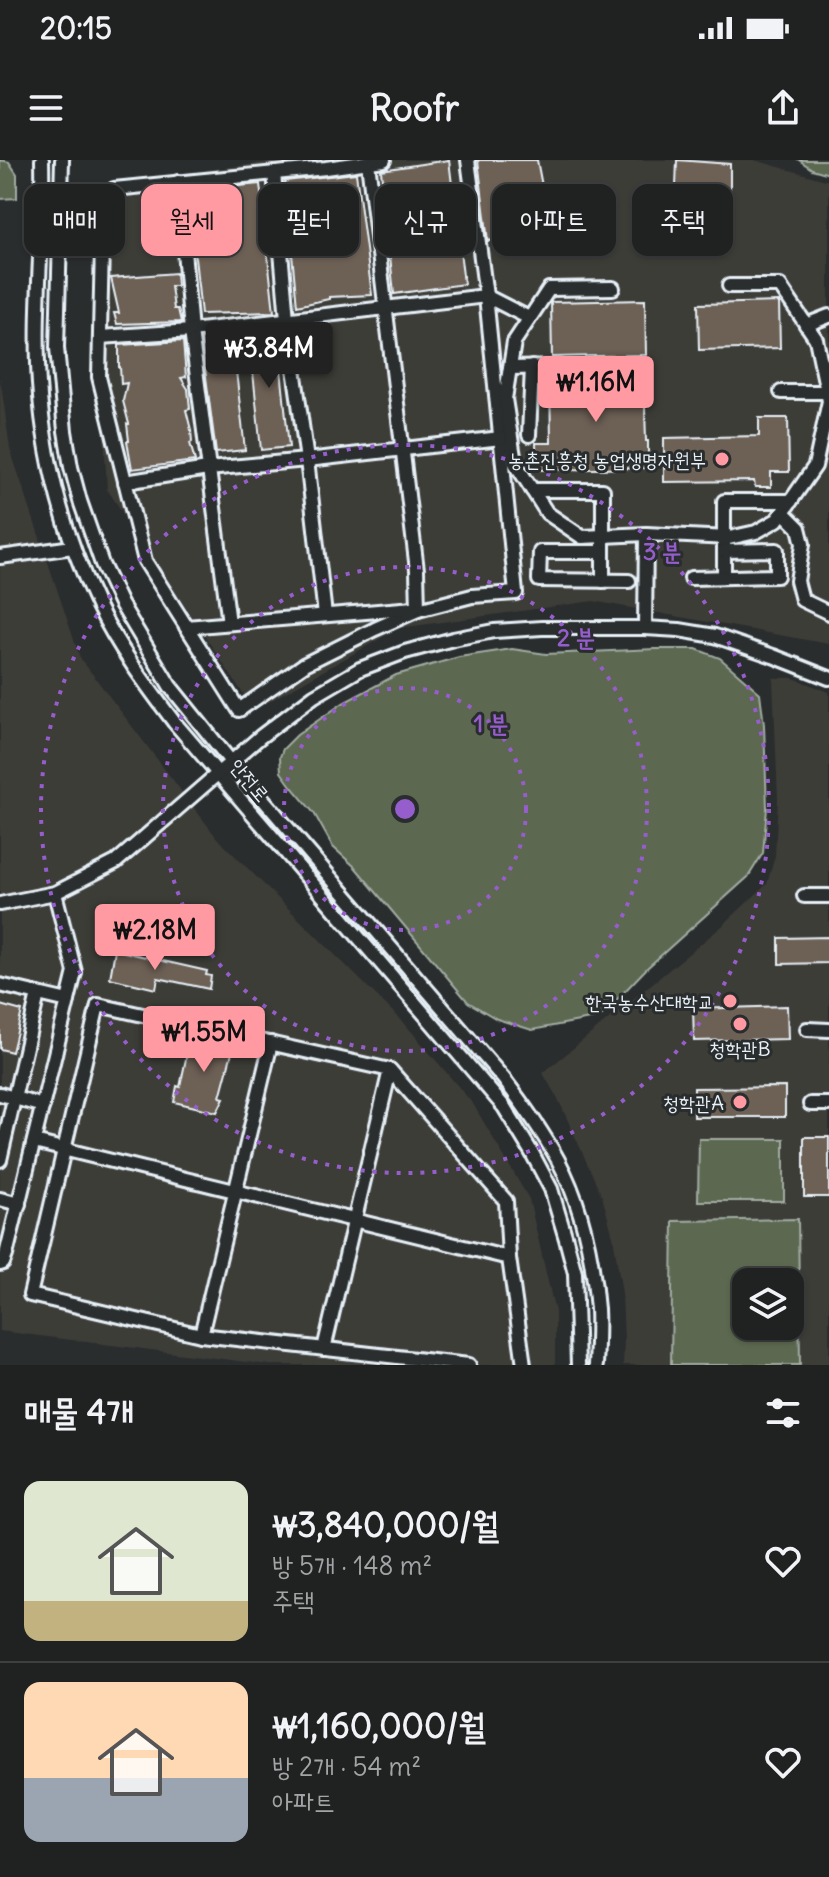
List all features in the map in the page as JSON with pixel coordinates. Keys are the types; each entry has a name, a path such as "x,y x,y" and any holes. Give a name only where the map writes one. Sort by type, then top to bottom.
{"street":[{"path":"32,160 43,179"},
{"name":"안전로","path":"42,160 38,279 39,385 44,433 58,499 73,547 99,608 137,673 174,722 504,1107 551,1189 575,1273 578,1365"},
{"name":"안전로","path":"62,160 57,348 65,431 80,501 102,564 121,604 170,686 232,763 503,1078 532,1117 559,1162 581,1220 591,1262 597,1311 596,1365"},
{"path":"61,177 70,160"},
{"path":"384,160 114,189 103,201 99,377 145,561 239,710 305,664 421,608"},
{"path":"186,627 421,608 472,596 516,593 486,296 468,160"},
{"path":"368,162 421,608"},
{"path":"274,173 287,319 325,615"},
{"path":"178,182 191,331 229,623"},
{"path":"724,545 777,520 787,507 815,466 829,401 816,339 780,286 729,286"},
{"path":"613,288 549,289 514,342 505,399 515,463 547,513 582,537 646,534 777,550 777,576 691,578"},
{"path":"100,337 191,331 486,296 529,318"},
{"path":"806,325 829,316"},
{"path":"529,435 532,367"},
{"path":"510,368 561,367"},
{"path":"781,392 827,392"},
{"path":"125,482 208,469 501,438"},
{"path":"532,490 603,490 603,581"},
{"path":"724,577 724,501 787,507"},
{"path":"787,507 799,528 803,544 797,581 802,600 829,613"},
{"path":"645,628 646,534"},
{"path":"0,557 73,547"},
{"path":"603,552 540,552 539,580 629,581"},
{"path":"0,904 55,893 116,862 277,723 314,696 360,669 405,652 494,631 542,628 679,630 715,636 829,678"},
{"path":"0,1264 6,1255 75,972 55,893"},
{"path":"804,896 829,896"},
{"path":"0,985 68,1001"},
{"path":"0,1160 38,994"},
{"path":"469,1365 201,1335 30,1295 98,1005 390,1070 506,1201 509,1258 524,1365"},
{"path":"807,1029 829,1030"},
{"path":"201,1335 271,1043"},
{"path":"324,1349 390,1070"},
{"path":"0,1094 43,1106"},
{"path":"810,1104 829,1104"},
{"path":"34,1142 509,1258"},
{"path":"0,1199 19,1204"}],"shaded area":[{"path":"287,160 754,160 829,181 829,644 593,601 399,628 254,710 107,489 94,256 125,256 125,184 98,184"},
{"path":"0,377 10,449 80,658 217,838 405,1024 473,1104 529,1199 555,1312 555,1365 270,1365 0,1331"},
{"name":"한국농수산대학교","path":"773,678 793,678 829,692 829,1365 623,1365 622,1293 613,1236 602,1196 543,1073 720,928 767,884 775,856 778,799"}],"green space":[{"path":"0,160 9,162 17,174 17,198 0,199"},
{"path":"799,160 829,160 829,174 812,169"},
{"path":"512,649 546,654 696,649 720,658 760,693 764,725 767,808 763,853 748,877 647,968 600,1017 532,1030 497,1019 468,1002 355,867 333,847 314,813 281,772 280,757 283,749 297,735 343,703 396,675 459,657"},
{"path":"699,1139 784,1139 784,1201 698,1201"},
{"path":"798,1219 799,1268 732,1268 732,1340 800,1340 800,1365 671,1365 673,1221"}],"building":[{"path":"449,160 452,184 382,184 381,170"},
{"path":"478,160 537,160 542,184 492,184 492,240 488,241"},
{"path":"677,160 730,164 730,184 676,184"},
{"path":"356,173 357,184 285,184 285,181"},
{"path":"258,184 258,256 268,256 274,312 201,314 195,256 242,256 242,186"},
{"path":"359,196 372,295 329,297 297,306 292,256 359,256"},
{"path":"390,256 461,256 464,284 394,294"},
{"path":"176,273 177,286 171,286 174,309 178,309 181,322 117,324 114,313 119,313 111,278"},
{"path":"645,300 646,355 552,357 551,302"},
{"path":"779,302 780,348 699,350 698,304"},
{"path":"277,330 289,447 261,450 249,333"},
{"path":"232,336 245,450 216,453 201,339"},
{"path":"183,341 186,377 181,378 188,389 190,409 186,410 195,461 132,469 127,441 129,424 123,401 127,383 121,384 119,345"},
{"path":"644,374 648,468 537,470 536,443 551,443 550,376"},
{"path":"759,418 788,418 789,472 771,472 771,487 755,487 754,481 664,482 664,438 759,436"},
{"path":"829,937 829,963 779,964 779,938"},
{"path":"115,950 207,971 206,975 211,976 209,989 158,978 156,989 110,978"},
{"path":"0,1005 22,1011 12,1052 0,1049"},
{"name":"청학관B","path":"787,1006 788,1039 694,1041 693,1009"},
{"path":"191,1035 234,1045 220,1097 224,1098 217,1112 174,1102"},
{"name":"청학관A","path":"785,1087 785,1117 694,1117 694,1088"},
{"path":"804,1137 829,1137 829,1197 804,1197"}],"place":[{"name":"농촌진흥청 농업생명자원부","path":"722,459"},
{"name":"한국농수산대학교","path":"730,1001"},
{"name":"청학관B","path":"740,1024"},
{"name":"청학관A","path":"740,1102"}]}
